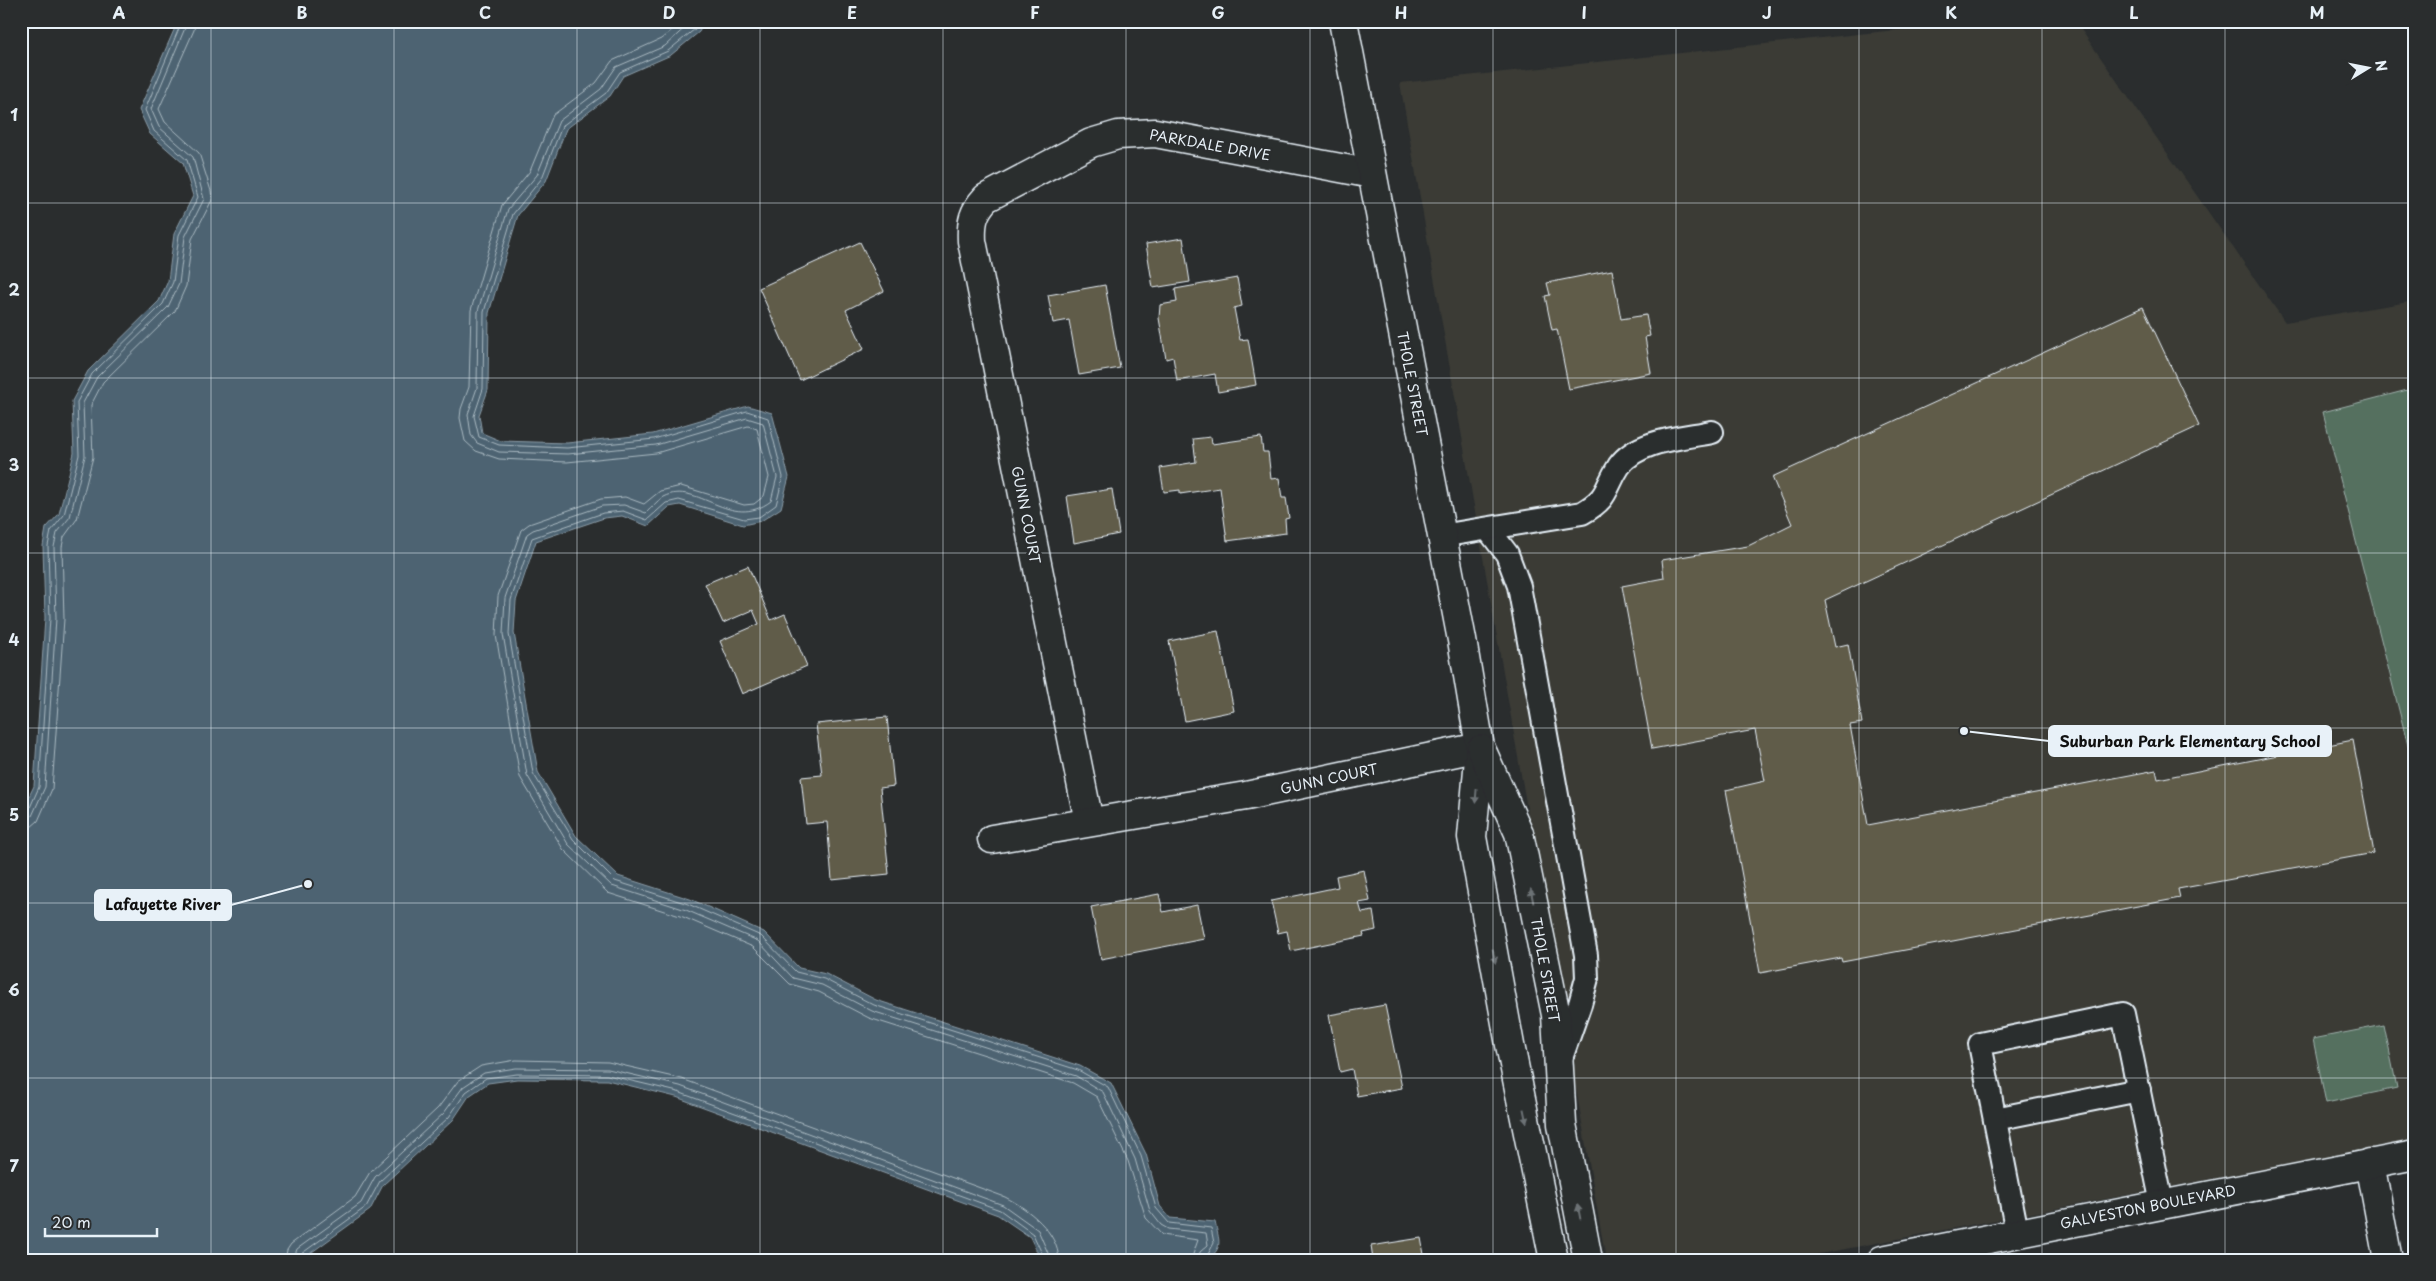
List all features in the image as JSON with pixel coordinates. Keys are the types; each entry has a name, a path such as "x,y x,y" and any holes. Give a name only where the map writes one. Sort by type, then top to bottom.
{"street":[{"name":"THOLE STREET","path":"1343,21 1480,747 1519,832 1556,1015 1557,1070 1562,1124 1588,1260"},
{"name":"PARKDALE DRIVE","path":"977,208 986,198 1082,148 1118,135 1154,133 1372,174"},
{"name":"GUNN COURT","path":"977,208 971,223 972,241 1089,822"},
{"name":"THOLE STREET","path":"1480,747 1472,837 1517,1079 1554,1260"},
{"name":"GUNN COURT","path":"992,838 1246,796 1480,747"},
{"path":"1517,1079 1557,1070"},
{"name":"GALVESTON BOULEVARD","path":"1882,1260 2415,1155"},
{"path":"2370,1163 2388,1260"}],"lane":[{"path":"1441,536 1582,513 1596,505 1609,490 1620,466 1637,450 1712,432"},
{"path":"1488,528 1507,554 1519,586 1586,954 1586,978 1580,1004 1557,1070"},
{"path":"2017,1232 1980,1044 2123,1014 2162,1204"},
{"path":"1995,1119 2138,1090"}],"shaded area":[{"path":"1980,21 2075,21 2285,322 2415,301 2415,1140 1788,1260 1606,1260 1400,83"}],"green space":[{"path":"2415,388 2415,764 2413,765 2323,412"},
{"path":"2384,1025 2397,1088 2326,1103 2313,1039"}],"water":[{"path":"178,21 705,21 699,32 671,55 623,76 610,96 566,129 546,181 518,215 489,313 488,390 479,415 482,433 501,441 567,443 653,434 748,406 772,413 789,477 781,508 761,521 743,525 680,505 669,507 648,526 622,516 604,518 536,541 516,601 514,633 538,772 576,836 618,876 690,899 764,932 799,968 826,974 876,1000 1080,1066 1111,1083 1146,1154 1160,1206 1170,1218 1215,1222 1219,1243 1216,1251 1207,1260 1041,1260 1030,1237 998,1215 676,1097 607,1080 517,1079 488,1083 469,1096 453,1120 383,1185 370,1210 301,1260 21,1260 21,813 34,786 45,618 43,546 46,528 59,514 74,453 72,401 88,371 159,301 168,281 174,234 193,196 183,163 150,134 139,110"}],"building":[{"path":"1183,238 1190,282 1153,288 1146,244"},
{"path":"860,242 884,291 846,310 864,349 800,380 759,288"},
{"path":"1612,270 1621,319 1646,315 1650,336 1645,337 1651,373 1569,389 1557,329 1552,330 1545,296 1550,295 1547,283"},
{"path":"1237,278 1242,306 1234,308 1240,340 1248,339 1256,385 1218,392 1215,374 1177,381 1173,357 1166,359 1159,318 1160,305 1177,302 1175,289"},
{"path":"1105,285 1120,368 1079,375 1069,320 1053,323 1048,295"},
{"path":"2143,307 2199,426 1825,600 1835,647 1848,644 1862,723 1850,725 1868,825 2156,770 2158,779 2353,740 2374,853 2178,889 2180,898 1842,962 1841,958 1760,973 1726,790 1765,781 1755,730 1652,749 1622,586 1664,578 1662,560 1748,546 1792,524 1772,477"},
{"path":"1211,437 1212,444 1261,437 1263,452 1268,452 1271,479 1279,478 1282,498 1286,498 1289,518 1285,519 1286,533 1227,541 1220,488 1180,494 1180,490 1164,492 1160,468 1196,462 1193,439"},
{"path":"1112,489 1119,534 1074,543 1067,496"},
{"path":"748,566 771,620 785,614 807,666 742,694 720,641 759,624 753,610 723,623 705,584"},
{"path":"1218,631 1234,711 1185,721 1169,641"},
{"path":"887,717 894,786 880,788 889,874 832,880 827,822 806,824 801,777 822,775 816,724"},
{"path":"1364,870 1370,901 1359,903 1362,913 1373,911 1376,930 1363,933 1364,936 1291,951 1287,931 1278,933 1271,901 1338,887 1336,876"},
{"path":"1159,894 1163,912 1197,905 1204,939 1101,959 1091,907"},
{"path":"1385,1005 1402,1088 1357,1096 1352,1069 1340,1072 1329,1015"},
{"path":"1421,1238 1425,1260 1373,1260 1371,1246"}],"place":[{"name":"Suburban Park Elementary School","path":"1964,731"},
{"name":"Lafayette River","path":"308,884"}]}
